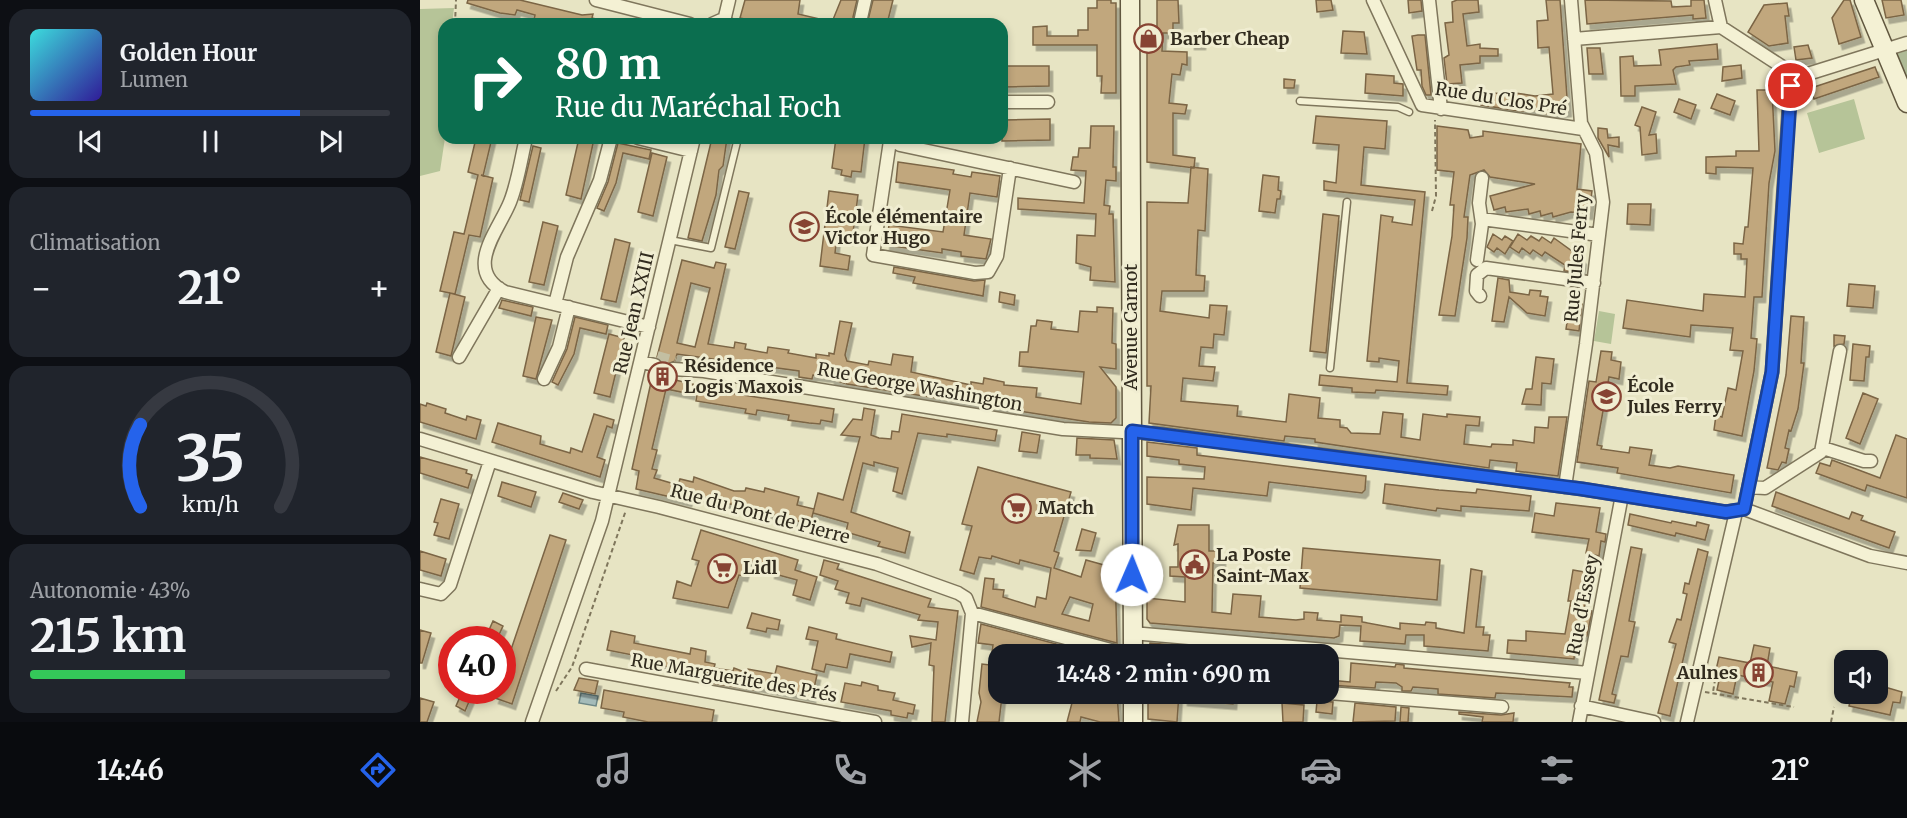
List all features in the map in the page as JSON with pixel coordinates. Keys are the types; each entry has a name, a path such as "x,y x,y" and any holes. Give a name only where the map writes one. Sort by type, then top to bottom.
{"street":[{"path":"596,0 666,18"},
{"path":"723,18 729,0"},
{"path":"861,18 865,0"},
{"name":"Avenue Carnot","path":"1130,0 1133,644"},
{"name":"Rue du Clos Pré","path":"1373,0 1419,102 1438,108 1583,129"},
{"path":"1429,0 1438,108"},
{"name":"Rue Jules Ferry","path":"1565,487 1603,202 1600,168 1596,153 1583,129 1580,116 1571,0"},
{"path":"1715,0 1720,27"},
{"path":"1864,0 1907,103"},
{"path":"1574,39 1720,27 1798,77"},
{"path":"1687,722 1740,510 1749,487 1772,372 1790,90 1798,77 1907,43"},
{"path":"1008,102 1048,102"},
{"path":"525,144 511,199 485,256 487,273 499,288 649,327"},
{"path":"555,304 567,257 600,180 609,144"},
{"name":"Rue Jean XXIII","path":"532,722 609,496 693,144"},
{"path":"889,144 873,255 975,273 988,272 997,256 1010,168"},
{"path":"898,144 1074,182"},
{"path":"1477,260 1482,219 1479,203 1482,178"},
{"path":"1482,219 1599,235"},
{"path":"1480,296 1476,291 1477,275 1486,268 1593,282"},
{"path":"459,357 499,288"},
{"path":"544,379 559,347 569,307"},
{"path":"1749,487 1765,488 1823,448 1840,351"},
{"path":"642,358 656,361"},
{"name":"Rue George Washington","path":"674,365 898,400 940,410 1009,421 1081,430 1132,431 1740,510 1870,556 1907,563"},
{"name":"Rue du Pont de Pierre","path":"420,439 609,496 877,564 958,593 966,598 972,613"},
{"path":"1823,448 1864,461 1871,460"},
{"path":"420,589 441,594 450,585 490,460"},
{"name":"Rue d'Essey","path":"1579,722 1622,495"},
{"path":"962,722 972,613 1088,644"},
{"path":"1132,633 1588,673"},
{"name":"Rue Marguerite des Prés","path":"586,669 875,722"},
{"path":"1339,694 1502,707"},
{"path":"1133,704 1133,722"},
{"path":"1581,706 1654,722"}],"lane":[{"path":"1300,101 1398,107 1409,112"},
{"path":"670,240 711,248 737,144"},
{"path":"1330,368 1347,201"}],"path":[{"path":"455,18 456,0"},
{"path":"1432,211 1436,196 1438,108"},
{"path":"554,694 572,667 623,522"},
{"path":"1708,667 1715,680 1713,693"},
{"path":"1703,691 1794,707"},
{"path":"1831,722 1834,707"}],"green space":[{"path":"454,8 453,18 438,18 438,144 444,144 440,171 420,176 420,9"},
{"path":"1907,50 1907,81 1896,57 1899,52"},
{"path":"1854,99 1865,139 1819,153 1807,113"},
{"path":"1599,311 1615,314 1611,344 1594,341"}],"water":[{"path":"581,693 598,696 596,706 579,703"}],"building":[{"path":"468,0 520,0 582,15 593,14 592,18 534,18 535,15 517,10 515,15 500,13 467,3"},
{"path":"745,0 800,0 798,14 815,18 740,18"},
{"path":"841,0 857,0 853,18 834,18"},
{"path":"873,0 893,0 888,18 868,18"},
{"path":"1097,0 1111,0 1111,3 1116,3 1116,93 1101,93 1102,76 1097,76 1097,45 1033,45 1033,27 1047,26 1047,36 1078,36 1078,30 1088,30 1088,8 1097,8"},
{"path":"1157,0 1178,0 1179,23 1173,23 1173,33 1163,33 1162,51 1187,52 1187,65 1182,64 1180,75 1172,74 1169,103 1187,105 1185,114 1173,113 1173,155 1195,158 1194,168 1147,162 1147,32 1157,33"},
{"path":"1316,0 1331,0 1333,10 1317,12"},
{"path":"1408,0 1421,0 1422,11 1409,13"},
{"path":"1478,0 1479,12 1463,14 1467,46 1480,44 1480,48 1498,49 1498,56 1480,56 1480,63 1460,65 1462,83 1447,84 1444,58 1449,55 1445,23 1453,22 1452,2"},
{"path":"1546,0 1560,0 1568,111 1544,114 1543,110 1519,111 1481,105 1480,91 1509,95 1509,92 1535,96 1553,94 1549,47 1538,48 1537,21 1548,20"},
{"path":"1585,0 1671,1 1672,7 1691,6 1691,0 1704,0 1706,18 1693,19 1693,15 1587,24"},
{"path":"1844,0 1850,0 1861,37 1839,44 1832,18"},
{"path":"1882,0 1901,0 1904,15 1886,18"},
{"path":"1787,3 1789,16 1785,16 1788,43 1769,46 1748,32 1764,5"},
{"path":"1343,31 1364,32 1367,54 1341,53"},
{"path":"1191,34 1202,34 1202,44 1191,44"},
{"path":"1425,35 1431,95 1426,95 1422,86 1421,70 1417,70 1412,36"},
{"path":"1717,44 1718,59 1689,61 1690,65 1676,67 1673,70 1676,84 1635,86 1635,96 1621,96 1620,57 1633,56 1634,66 1661,65 1659,50"},
{"path":"1808,45 1812,58 1796,60 1794,47"},
{"path":"1587,48 1600,48 1603,74 1589,74"},
{"path":"1741,65 1742,78 1722,81 1723,67"},
{"path":"1008,66 1049,66 1049,86 1008,87"},
{"path":"1875,67 1879,77 1814,99 1811,88"},
{"path":"1366,74 1394,76 1394,83 1403,84 1403,96 1365,93"},
{"path":"1284,79 1295,80 1294,88 1284,88"},
{"path":"1757,90 1772,90 1775,151 1769,183 1762,297 1754,297 1751,338 1757,339 1754,371 1742,436 1714,430 1716,415 1722,417 1728,388 1736,390 1743,351 1730,350 1733,328 1691,325 1690,337 1623,328 1627,300 1703,311 1704,294 1745,297 1747,259 1741,259 1741,254 1734,254 1734,243 1743,244 1745,227 1748,227 1753,168 1716,167 1716,174 1706,173 1706,157 1736,156 1736,151 1759,151"},
{"path":"1717,94 1735,101 1730,115 1711,108"},
{"path":"1679,99 1696,105 1691,119 1674,112"},
{"path":"1642,107 1656,112 1649,135 1656,134 1657,153 1642,155 1640,127 1635,125"},
{"path":"1316,116 1387,121 1385,149 1364,147 1361,185 1425,192 1407,383 1448,386 1447,395 1376,390 1375,393 1352,392 1352,388 1319,385 1320,375 1397,382 1399,361 1379,358 1379,362 1367,361 1381,215 1393,217 1392,222 1412,225 1415,200 1324,190 1324,181 1336,183 1339,145 1313,143"},
{"path":"1050,119 1050,140 1008,141 1008,120"},
{"path":"1091,126 1114,126 1113,167 1116,167 1116,181 1106,180 1104,205 1110,206 1109,214 1113,214 1115,282 1090,280 1091,267 1076,263 1077,235 1095,236 1096,214 1018,209 1018,198 1084,203 1086,171 1071,170 1073,157 1078,157 1079,148 1090,148"},
{"path":"1437,126 1468,130 1470,138 1483,136 1483,131 1581,144 1577,189 1592,191 1589,214 1571,212 1553,217 1552,213 1541,216 1540,211 1529,214 1528,209 1506,212 1505,207 1494,210 1490,196 1535,184 1490,177 1484,170 1470,175 1464,217 1468,217 1467,238 1455,316 1439,315 1452,236 1454,205 1450,205 1454,172 1437,170"},
{"path":"1598,128 1607,129 1608,138 1619,137 1619,147 1608,145 1609,157 1598,138"},
{"path":"475,144 491,144 483,176 493,178 480,237 469,235 455,294 440,291 454,232 464,234 478,175 468,172"},
{"path":"578,144 593,144 581,199 566,195"},
{"path":"618,144 651,150 649,159 623,153 616,183 604,211 597,208 608,182"},
{"path":"711,144 726,144 723,166 719,170 716,195 702,241 688,238"},
{"path":"835,144 864,144 861,172 852,171 851,177 841,175 842,170 832,168"},
{"path":"533,146 541,148 529,202 520,200"},
{"path":"652,153 667,157 653,216 638,212"},
{"path":"898,162 954,170 953,174 971,177 972,172 1000,176 997,197 970,193 964,235 991,239 986,259 961,256 961,252 942,249 942,253 886,245 889,225 943,232 950,190 896,182"},
{"path":"1191,167 1208,169 1205,231 1198,230 1196,275 1205,276 1204,291 1162,291 1160,311 1209,318 1210,305 1227,306 1224,335 1214,334 1213,348 1201,347 1199,366 1215,367 1213,381 1183,378 1181,401 1238,406 1237,416 1286,422 1289,394 1320,398 1318,418 1340,420 1340,427 1347,428 1351,433 1380,434 1383,412 1403,414 1401,437 1420,440 1423,414 1480,417 1479,426 1466,425 1464,444 1491,447 1492,444 1513,445 1513,440 1534,443 1535,427 1548,428 1549,417 1567,417 1558,476 1516,471 1517,463 1490,460 1489,468 1315,442 1315,439 1285,436 1284,441 1149,423 1151,386 1147,386 1147,202 1188,203"},
{"path":"1263,175 1279,177 1278,190 1281,191 1275,213 1259,211"},
{"path":"739,191 749,193 735,249 725,247"},
{"path":"829,191 858,195 852,240 837,237 835,253 850,256 848,270 820,266"},
{"path":"1628,204 1651,204 1650,225 1627,224"},
{"path":"1323,214 1339,216 1326,353 1310,351"},
{"path":"543,222 558,226 544,285 529,282"},
{"path":"1493,234 1502,240 1505,236 1513,241 1505,254 1497,248 1494,252 1487,247"},
{"path":"1518,234 1527,240 1531,236 1539,241 1542,237 1551,243 1554,238 1583,259 1581,273 1564,271 1565,265 1545,252 1542,256 1533,250 1530,254 1522,248 1519,253 1510,247"},
{"path":"615,239 630,243 616,302 601,299"},
{"path":"682,260 714,268 716,262 726,264 708,344 734,348 735,342 746,344 745,349 767,353 768,347 816,358 816,354 829,356 829,353 834,354 840,321 852,323 845,355 847,361 868,365 869,361 891,365 893,354 913,357 911,372 971,385 971,382 983,384 984,378 1004,382 1004,385 1037,388 1036,397 1081,404 1084,372 1019,366 1020,352 1028,352 1031,326 1036,326 1037,320 1052,322 1051,329 1078,332 1080,311 1097,312 1097,307 1113,308 1112,343 1116,344 1116,369 1100,367 1116,387 1116,418 1111,423 1089,422 847,384 831,379 831,377 813,375 812,379 799,377 799,371 677,354 675,361 666,365 665,372 671,379 693,384 691,394 666,389 652,449 657,450 652,469 657,470 654,478 678,485 680,479 693,482 694,477 734,491 745,491 746,488 764,492 765,488 799,497 797,505 814,509 818,493 843,500 860,437 841,435 853,419 862,420 864,408 875,410 871,435 879,438 891,439 892,431 899,432 902,414 997,430 995,441 947,434 947,437 918,433 902,494 893,491 898,468 874,462 874,466 863,463 851,512 910,532 905,553 878,546 880,542 846,532 848,523 813,513 810,524 690,494 688,501 636,489 639,471 632,469 653,373 658,373 663,367 663,362 657,357","holes":["691,283 710,288 695,347 677,343"]},
{"path":"894,267 974,281 985,280 983,296 913,283 915,277 893,273"},
{"path":"1498,278 1509,280 1510,292 1529,295 1530,290 1541,291 1540,296 1548,297 1545,316 1527,313 1509,297 1504,322 1492,321"},
{"path":"1849,284 1875,286 1873,308 1847,306"},
{"path":"1000,292 1015,295 1014,305 999,302"},
{"path":"450,293 465,297 451,356 436,352"},
{"path":"502,300 533,307 531,316 499,308"},
{"path":"1570,302 1582,304 1579,331 1566,329"},
{"path":"1791,316 1804,317 1801,363 1804,363 1798,409 1791,431 1789,430 1785,448 1789,449 1786,463 1782,462 1778,470 1767,468 1786,375"},
{"path":"536,317 552,320 536,379 523,376"},
{"path":"575,317 608,325 606,334 580,328 574,354 558,385 552,382 567,349"},
{"path":"609,334 624,338 610,397 594,393"},
{"path":"1834,335 1845,336 1844,344 1834,346"},
{"path":"1853,344 1870,346 1869,357 1866,357 1864,381 1850,380"},
{"path":"1601,351 1612,352 1611,360 1621,362 1619,379 1609,377 1597,445 1602,446 1601,449 1629,453 1630,447 1652,450 1649,465 1670,468 1678,466 1734,475 1731,493 1617,473 1618,468 1577,462 1589,381 1596,382"},
{"path":"1536,357 1554,359 1551,384 1542,383 1541,405 1522,404 1526,389 1532,389"},
{"path":"698,388 834,409 832,422 821,420 820,424 788,420 789,415 757,410 756,415 745,413 746,409 696,401"},
{"path":"1863,393 1878,399 1860,444 1846,438"},
{"path":"427,403 446,409 445,413 466,420 467,416 481,420 476,439 420,422 420,404 426,406"},
{"path":"594,414 614,420 612,428 607,426 597,457 605,460 600,477 492,442 498,423 541,436 540,444 570,453 571,448 582,452"},
{"path":"1022,432 1040,435 1037,453 1019,451"},
{"path":"1896,435 1907,439 1907,498 1867,485 1865,491 1816,473 1820,463 1830,466 1832,460 1880,478"},
{"path":"1077,438 1114,440 1117,459 1076,455"},
{"path":"1147,442 1197,448 1197,455 1366,476 1365,490 1362,493 1269,482 1267,496 1193,488 1191,510 1147,504 1147,477 1204,479 1205,467 1179,464 1179,460 1147,456"},
{"path":"420,457 467,470 466,473 472,475 468,488 420,473"},
{"path":"978,467 1071,492 1054,551 1059,553 1054,568 1081,577 1086,560 1115,568 1117,643 981,607 985,578 994,579 993,589 1004,590 1003,597 1035,607 1037,597 1046,599 1051,568 1020,560 1019,564 992,556 991,559 979,557 974,574 960,570 972,526 962,524","holes":["1070,597 1093,604 1089,621 1062,614"]},
{"path":"502,482 536,492 531,507 498,496"},
{"path":"1385,484 1476,493 1477,489 1531,496 1529,511 1461,506 1461,511 1437,508 1436,511 1383,503"},
{"path":"1776,492 1849,519 1852,512 1863,516 1861,520 1895,532 1889,548 1772,506"},
{"path":"563,493 583,500 579,509 559,502"},
{"path":"441,499 459,504 449,539 434,535 438,523 434,522"},
{"path":"1556,503 1600,508 1596,532 1606,534 1605,542 1601,541 1599,556 1586,553 1589,539 1532,532 1535,513 1554,516"},
{"path":"1630,514 1671,523 1672,521 1696,526 1697,522 1709,525 1705,540 1676,533 1675,536 1628,525"},
{"path":"1178,525 1209,525 1209,551 1222,551 1222,563 1213,563 1212,612 1231,614 1233,594 1261,596 1259,617 1296,620 1304,619 1304,612 1318,613 1317,620 1341,622 1341,615 1362,617 1362,622 1400,629 1400,623 1425,625 1426,622 1436,623 1436,628 1464,633 1471,569 1482,571 1476,627 1484,627 1483,635 1490,635 1488,651 1424,646 1424,635 1406,635 1405,644 1360,641 1361,626 1340,625 1339,636 1334,638 1150,623 1147,619 1147,598 1185,602 1185,577 1170,576 1170,567 1178,567 1178,544 1174,545"},
{"name":"Match","path":"1082,529 1096,533 1091,551 1076,550"},
{"name":"Lidl","path":"701,530 798,560 795,570 817,577 810,600 793,595 797,580 771,573 773,567 749,560 744,576 739,575 728,608 673,598 677,581 691,586 699,561 692,559"},
{"path":"550,535 566,540 516,692 516,635"},
{"path":"1631,547 1642,549 1629,621 1635,622 1628,657 1621,656 1612,694 1616,695 1614,703 1599,700"},
{"path":"1303,548 1440,560 1437,600 1300,588"},
{"path":"1698,549 1708,552 1670,716 1658,713 1676,644 1669,642 1677,619 1681,620 1687,594 1683,593 1685,583 1689,584"},
{"path":"420,551 446,559 441,576 420,570"},
{"path":"824,560 839,564 837,569 931,599 928,607 958,611 945,722 932,722 934,666 929,665 931,643 912,647 910,636 936,640 938,622 918,620 920,615 862,598 860,606 846,603 849,593 835,589 838,581 820,575"},
{"path":"1573,570 1591,573 1584,609 1592,611 1587,636 1576,635 1574,659 1507,653 1508,640 1526,641 1526,631 1565,634 1571,601 1568,601"},
{"path":"752,613 780,620 778,630 767,628 766,632 747,628"},
{"path":"493,621 503,626 491,626"},
{"path":"981,624 1056,644 988,644 978,643"},
{"path":"809,627 837,634 836,639 892,652 890,662 850,654 847,668 826,664 824,672 812,669 818,641 806,639"},
{"path":"420,630 431,633 422,663 420,663"},
{"path":"611,631 635,636 634,643 690,654 691,648 706,651 705,662 715,664 714,668 733,671 734,668 747,673 748,669 775,674 777,666 817,675 812,697 756,686 755,690 711,683 712,675 642,662 643,657 607,650"},
{"name":"Aulnes","path":"1754,645 1770,648 1767,666 1797,672 1794,687 1790,686 1785,704 1769,701 1773,682 1737,675 1733,694 1717,690 1721,671 1716,670 1719,657 1750,663"},
{"path":"1351,663 1395,667 1396,664 1404,665 1404,668 1570,683 1569,687 1573,687 1572,697 1496,693 1495,698 1438,694 1438,689 1413,687 1411,691 1402,691 1402,687 1396,683 1376,682 1375,688 1339,686 1339,681 1350,682"},
{"path":"982,664 988,665 988,704 1001,704 999,722 977,722 981,702 979,693"},
{"path":"579,678 598,681 595,694 574,690"},
{"path":"862,682 878,686 878,690 895,693 893,700 915,705 913,714 908,713 907,718 891,715 891,711 841,702 845,683 861,686"},
{"path":"1888,688 1902,692 1900,703 1893,702 1890,715 1849,706 1849,704 1888,704"},
{"path":"604,690 714,710 712,722 648,722 623,717 624,712 601,708"},
{"path":"420,698 434,702 427,722 420,722"},
{"path":"1355,703 1396,707 1395,721 1353,722"},
{"path":"457,704 468,704 465,711 456,706"},
{"path":"1072,704 1118,704 1119,722 1100,722 1081,717 1080,722 1067,722"},
{"path":"1148,704 1178,704 1177,722 1148,719"},
{"path":"1282,704 1304,705 1303,722 1283,722"},
{"path":"1317,704 1333,704 1332,714 1316,712"},
{"path":"1401,707 1409,708 1408,722 1400,722"},
{"path":"1459,712 1501,715 1514,713 1513,722 1482,722 1483,717 1459,714"}],"tunnel":[{"path":"657,357 675,362"}],"place":[{"name":"Barber Cheap","path":"1149,39"},
{"name":"École élémentaire Victor Hugo","path":"804,227"},
{"name":"Résidence Logis Maxois","path":"663,376"},
{"name":"École Jules Ferry","path":"1606,396"},
{"name":"Match","path":"1017,508"},
{"name":"La Poste Saint-Max","path":"1195,565"},
{"name":"Lidl","path":"722,568"},
{"name":"Aulnes","path":"1759,673"}],"route":[{"path":"1132,575 1132,431 1582,489 1726,512 1744,509 1772,372 1791,86"}]}
